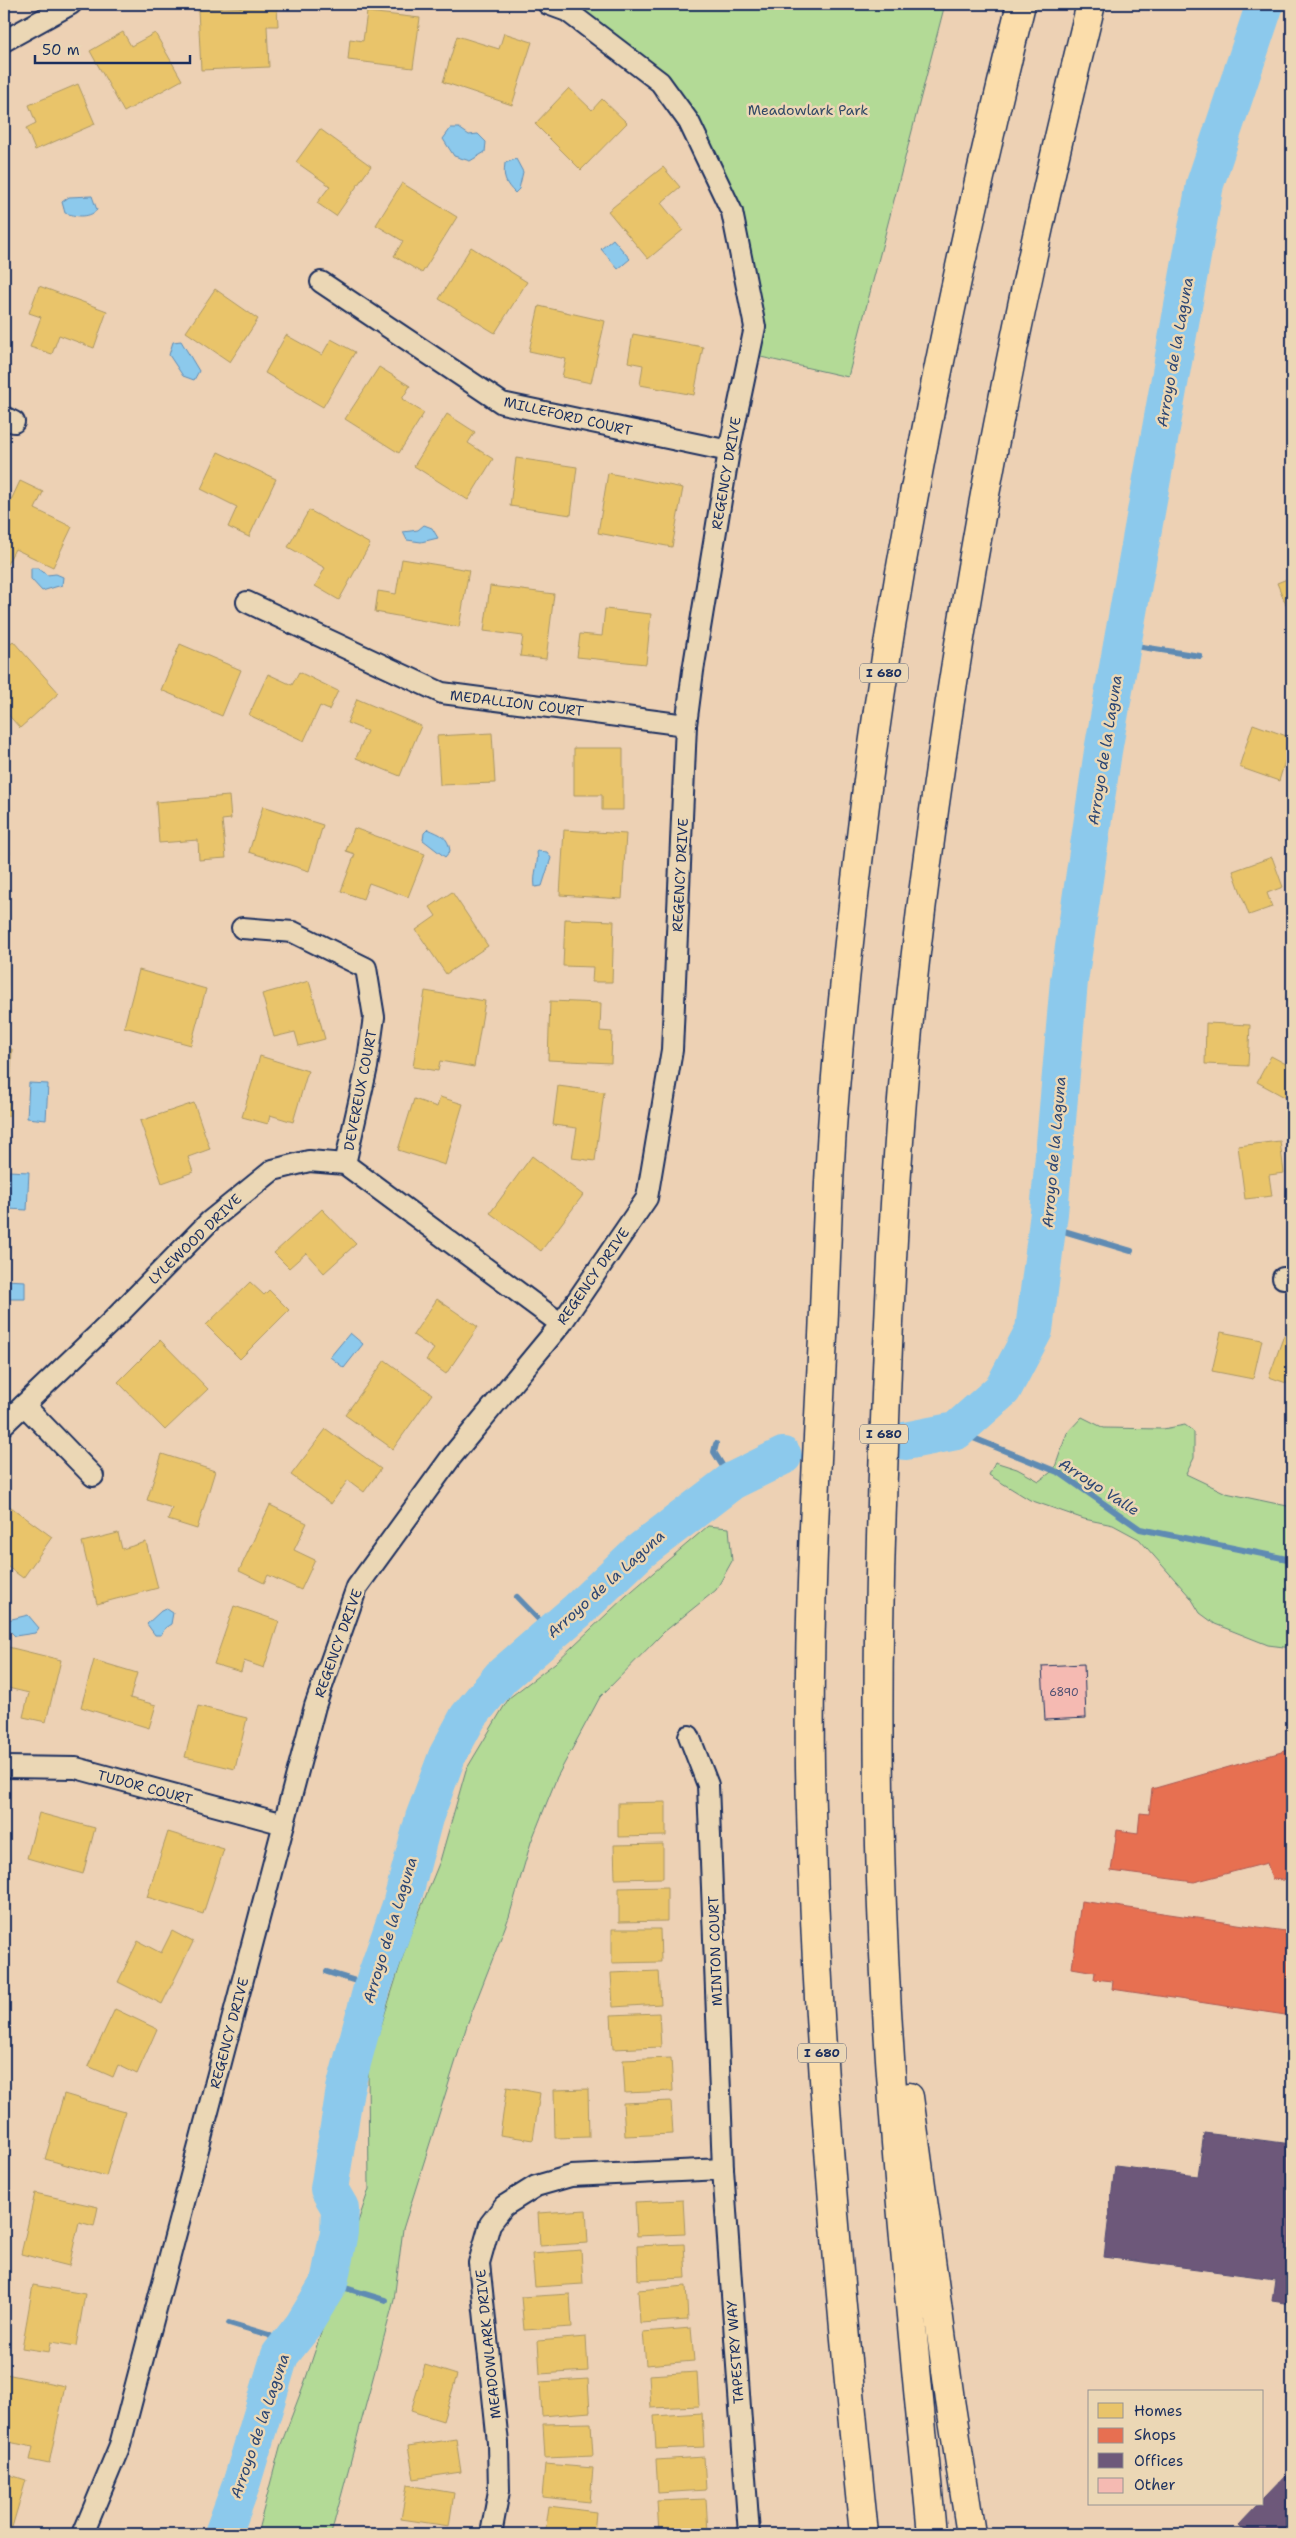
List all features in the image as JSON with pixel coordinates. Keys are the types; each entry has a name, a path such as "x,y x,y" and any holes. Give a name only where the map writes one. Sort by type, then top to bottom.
{"highway":[{"name":"I 680","path":"864,2534 839,2287 825,2112 816,1943 810,1762 811,1570 833,1117 848,954 866,796 888,648 914,494 968,225 1022,4"},
{"name":"I 680","path":"932,2534 892,2093 882,1905 880,1552 888,1316 900,1124 915,963 956,659 1007,371 1064,115 1091,4"},
{"path":"882,1905 935,2278 950,2400 971,2534"}],"street":[{"path":"4,41 71,4"},
{"name":"REGENCY DRIVE","path":"83,2534 120,2445 315,1706 357,1588 452,1456 561,1324 647,1198 672,1050 686,725 729,451 755,327 732,212 689,122 660,82 567,10 548,4"},
{"name":"MILLEFORD COURT","path":"321,282 502,403 729,451"},
{"name":"MEDALLION COURT","path":"247,602 442,693 686,725"},
{"name":"DEVEREUX COURT","path":"242,928 293,932 366,968 374,1017 367,1067 345,1164"},
{"name":"LYLEWOOD DRIVE","path":"4,1424 112,1322 210,1221 266,1175 273,1170 309,1161 345,1164"},
{"path":"345,1164 561,1324"},
{"path":"24,1405 93,1476"},
{"name":"MINTON COURT","path":"689,1736 708,1785 723,2169"},
{"name":"TUDOR COURT","path":"4,1767 76,1768 284,1824"},
{"name":"MEADOWLARK DRIVE","path":"491,2534 498,2491 498,2443 479,2263 490,2224 504,2206 536,2186 571,2176 723,2169"},
{"name":"TAPESTRY WAY","path":"723,2169 749,2534"}],"green space":[{"name":"Meadowlark Park","path":"533,4 945,4 848,377 752,355 745,243 660,89 561,15"},
{"path":"1082,1417 1104,1428 1163,1429 1185,1425 1194,1432 1194,1458 1186,1474 1226,1493 1292,1507 1292,1648 1268,1645 1215,1624 1200,1613 1191,1598 1139,1539 1113,1525 1084,1519 1030,1500 989,1475 995,1462 1017,1469 1039,1481 1054,1470 1067,1433"},
{"path":"708,1526 729,1528 732,1561 716,1590 664,1632 600,1697 557,1777 531,1842 509,1917 468,2022 403,2229 394,2300 331,2534 257,2534 280,2447 305,2381 369,2189 368,2067 409,1937 440,1861 466,1770 509,1698 555,1663 626,1596"}],"water":[{"path":"451,128 459,128 469,135 478,134 486,142 485,152 470,161 454,156 443,139"},
{"path":"516,159 523,172 519,189 515,193 507,183 504,173 505,163"},
{"path":"92,196 97,210 90,215 81,216 65,213 62,202 69,197"},
{"path":"613,239 630,259 618,269 601,249"},
{"path":"181,341 199,371 194,380 183,376 169,355 173,342"},
{"path":"424,525 432,528 438,538 421,542 407,540 403,532 418,530"},
{"path":"31,568 38,568 47,575 56,574 63,577 62,585 42,591 31,579"},
{"path":"428,829 437,833 448,842 450,851 445,857 423,840 424,833"},
{"path":"537,851 547,852 551,858 542,886 535,887 535,877"},
{"path":"29,1083 48,1084 46,1120 27,1118"},
{"path":"9,1171 29,1172 27,1210 7,1209"},
{"path":"4,1280 25,1281 25,1299 4,1299"},
{"path":"350,1333 363,1344 344,1368 330,1357"},
{"path":"167,1609 173,1613 171,1624 165,1628 161,1635 155,1635 147,1624 161,1611"},
{"path":"28,1615 39,1628 35,1633 15,1636 8,1629 8,1620"}],"building: Homes":[{"path":"277,6 278,26 267,26 269,67 201,70 198,9"},
{"path":"367,12 420,18 413,68 348,60 350,39 363,41"},
{"path":"123,32 131,46 155,33 182,80 124,112 90,51"},
{"path":"504,33 532,42 512,105 443,82 457,36 499,49"},
{"path":"78,84 95,124 35,150 26,128 36,123 29,105"},
{"path":"569,88 592,110 602,99 627,123 581,170 535,124"},
{"path":"320,129 371,166 336,216 317,203 330,186 296,162"},
{"path":"663,167 680,187 661,203 683,230 648,259 608,211"},
{"path":"402,183 457,217 422,273 394,256 403,241 376,225"},
{"path":"471,247 527,282 495,333 439,299"},
{"path":"39,286 107,311 94,348 59,335 52,354 30,347 41,317 29,313"},
{"path":"215,289 258,319 230,362 186,332"},
{"path":"539,306 605,321 591,383 562,377 566,359 529,351"},
{"path":"633,334 703,347 694,395 640,385 643,365 628,362"},
{"path":"286,335 322,355 331,339 355,352 323,407 265,373"},
{"path":"379,367 410,386 402,399 424,413 399,453 345,419"},
{"path":"447,414 475,432 468,443 493,459 468,500 414,466"},
{"path":"218,452 276,479 249,537 228,527 237,507 201,489"},
{"path":"516,458 577,467 571,515 510,506"},
{"path":"608,473 683,488 672,547 598,533"},
{"path":"20,481 43,492 35,509 72,527 53,567 15,549 4,570 4,515"},
{"path":"309,510 370,544 339,600 315,586 325,568 288,547"},
{"path":"402,559 469,570 459,627 375,612 378,591 396,594"},
{"path":"1292,577 1292,619 1277,583"},
{"path":"490,586 554,594 546,659 520,656 523,636 484,631"},
{"path":"605,609 651,614 646,664 577,657 580,634 602,636"},
{"path":"13,641 59,693 20,728 4,710 4,649"},
{"path":"180,644 241,670 222,716 161,690"},
{"path":"299,672 338,691 329,710 320,706 304,741 249,715 268,674 292,685"},
{"path":"357,699 421,726 400,776 356,758 367,731 347,723"},
{"path":"1253,724 1292,738 1279,781 1239,767"},
{"path":"492,733 495,783 440,785 437,736"},
{"path":"574,748 623,748 623,810 602,810 602,795 574,795"},
{"path":"229,796 231,819 222,820 226,858 199,860 198,840 159,843 156,802"},
{"path":"263,806 323,825 309,871 249,852"},
{"path":"4,809 6,809 10,854 4,855"},
{"path":"354,828 425,854 408,897 369,883 363,899 341,891 355,854 346,851"},
{"path":"564,830 626,834 622,899 560,895"},
{"path":"1272,857 1283,887 1267,893 1272,907 1249,915 1233,871"},
{"path":"452,892 488,946 446,974 416,930 436,916 430,907"},
{"path":"565,919 614,921 612,982 592,982 593,967 563,966"},
{"path":"4,952 8,953 6,1006 4,1006"},
{"path":"139,970 206,989 191,1045 124,1027"},
{"path":"309,981 325,1039 299,1046 295,1032 274,1037 262,994"},
{"path":"425,991 485,1001 474,1067 440,1061 438,1071 413,1067"},
{"path":"550,1001 601,1003 600,1031 612,1032 611,1063 548,1060"},
{"path":"1206,1023 1250,1025 1248,1066 1205,1064"},
{"path":"4,1049 12,1049 9,1116 4,1116"},
{"path":"1292,1051 1292,1101 1257,1082 1271,1056 1286,1064"},
{"path":"260,1056 308,1071 293,1122 270,1115 268,1124 242,1117"},
{"path":"558,1086 604,1092 595,1161 572,1158 577,1128 553,1125"},
{"path":"440,1097 463,1104 445,1165 398,1150 414,1099 437,1107"},
{"path":"194,1103 210,1149 188,1157 193,1172 162,1183 140,1121"},
{"path":"1280,1141 1284,1173 1269,1175 1272,1196 1245,1199 1238,1146"},
{"path":"532,1156 583,1195 541,1251 490,1213"},
{"path":"322,1209 356,1244 324,1273 306,1253 289,1268 274,1253"},
{"path":"250,1282 264,1295 269,1290 289,1310 240,1359 206,1325"},
{"path":"437,1299 478,1327 446,1374 426,1360 434,1349 413,1335"},
{"path":"1221,1332 1262,1340 1253,1379 1212,1371"},
{"path":"1284,1335 1292,1337 1292,1385 1269,1377"},
{"path":"160,1340 208,1389 165,1430 118,1382"},
{"path":"385,1360 432,1394 393,1449 345,1415"},
{"path":"326,1429 381,1469 364,1492 348,1480 331,1504 291,1475"},
{"path":"162,1454 215,1471 197,1529 168,1520 172,1508 147,1500"},
{"path":"4,1502 52,1537 23,1578 4,1564"},
{"path":"270,1505 307,1523 294,1550 315,1560 301,1590 268,1575 264,1583 239,1571"},
{"path":"118,1533 122,1549 146,1542 158,1588 97,1604 82,1542"},
{"path":"234,1606 279,1621 264,1668 244,1661 241,1672 214,1664"},
{"path":"4,1646 61,1660 46,1722 23,1717 29,1693 4,1687"},
{"path":"94,1660 137,1673 130,1698 156,1705 149,1728 81,1707"},
{"path":"198,1706 247,1718 235,1769 185,1757"},
{"path":"666,1802 666,1836 618,1837 618,1803"},
{"path":"39,1813 95,1828 83,1874 27,1858"},
{"path":"168,1832 224,1849 203,1914 147,1897"},
{"path":"663,1844 663,1878 615,1879 614,1845"},
{"path":"667,1887 667,1921 619,1922 619,1888"},
{"path":"612,1929 660,1929 661,1962 612,1963"},
{"path":"172,1931 193,1942 162,2004 118,1982 138,1941 161,1953"},
{"path":"659,1971 661,2004 613,2007 611,1973"},
{"path":"115,2009 157,2029 137,2074 118,2065 113,2077 88,2066"},
{"path":"659,2013 661,2047 613,2049 611,2015"},
{"path":"671,2058 673,2091 625,2093 623,2060"},
{"path":"507,2087 540,2093 533,2140 500,2135"},
{"path":"588,2089 589,2137 555,2138 554,2090"},
{"path":"64,2094 125,2112 106,2176 45,2159"},
{"path":"671,2101 673,2134 625,2136 623,2103"},
{"path":"35,2193 98,2207 94,2226 79,2222 69,2266 21,2254"},
{"path":"683,2200 685,2234 637,2236 635,2202"},
{"path":"586,2210 588,2243 540,2246 538,2213"},
{"path":"684,2244 686,2278 638,2280 637,2246"},
{"path":"581,2250 583,2284 535,2287 532,2254"},
{"path":"33,2285 85,2294 76,2346 51,2342 49,2352 22,2348"},
{"path":"686,2286 688,2320 640,2323 638,2290"},
{"path":"570,2294 572,2327 524,2330 521,2297"},
{"path":"691,2328 694,2361 646,2365 643,2332"},
{"path":"586,2337 588,2371 540,2374 538,2341"},
{"path":"425,2365 457,2375 443,2421 411,2411"},
{"path":"697,2372 699,2406 651,2408 649,2375"},
{"path":"6,2374 65,2386 49,2464 30,2460 33,2447 4,2441 4,2387"},
{"path":"588,2379 590,2412 542,2416 540,2382"},
{"path":"702,2413 704,2447 656,2449 654,2416"},
{"path":"591,2423 593,2456 545,2458 543,2424"},
{"path":"456,2439 461,2472 414,2479 408,2446"},
{"path":"704,2457 706,2490 658,2493 656,2460"},
{"path":"545,2464 593,2468 590,2502 542,2497"},
{"path":"4,2473 26,2480 10,2534 4,2534"},
{"path":"407,2485 454,2493 449,2526 401,2519"},
{"path":"706,2499 708,2532 659,2534 657,2501"},
{"path":"549,2506 596,2512 594,2534 545,2534"},
{"path":"407,2527 453,2534 405,2534"}],"building: Shops":[{"path":"1292,1749 1292,1881 1272,1879 1267,1863 1194,1882 1111,1871 1117,1830 1138,1833 1140,1813 1149,1814 1152,1789"},
{"path":"1081,1901 1292,1932 1292,2016 1112,1989 1113,1981 1094,1979 1095,1972 1072,1968"}],"building: Offices":[{"path":"1204,2133 1292,2144 1292,2304 1272,2301 1275,2279 1104,2257 1115,2166 1198,2176"},
{"path":"1292,2469 1292,2534 1249,2534 1239,2525 1257,2506 1264,2506 1264,2498"}],"building: Other":[{"path":"1084,1664 1086,1718 1045,1720 1042,1666"}],"waterway":[{"name":"Arroyo de la Laguna","path":"905,1441 956,1431 1003,1389 1034,1330 1049,1213 1069,981 1103,751 1205,184 1265,4"},
{"path":"1123,644 1200,656"},
{"path":"1047,1226 1131,1251"},
{"name":"Arroyo Valle","path":"956,1431 1060,1473 1140,1529 1292,1560"},
{"path":"716,1444 714,1452 732,1481"},
{"name":"Arroyo de la Laguna","path":"223,2534 241,2485 280,2355 303,2326 329,2283 339,2232 340,2208 329,2189 345,2089 372,1988 401,1905 424,1818 447,1756 468,1717 501,1677 578,1610 639,1552 732,1481 783,1456"},
{"path":"517,1597 552,1633"},
{"path":"327,1972 372,1986"},
{"path":"329,2283 385,2300"},
{"path":"229,2323 269,2335 285,2349"}]}
